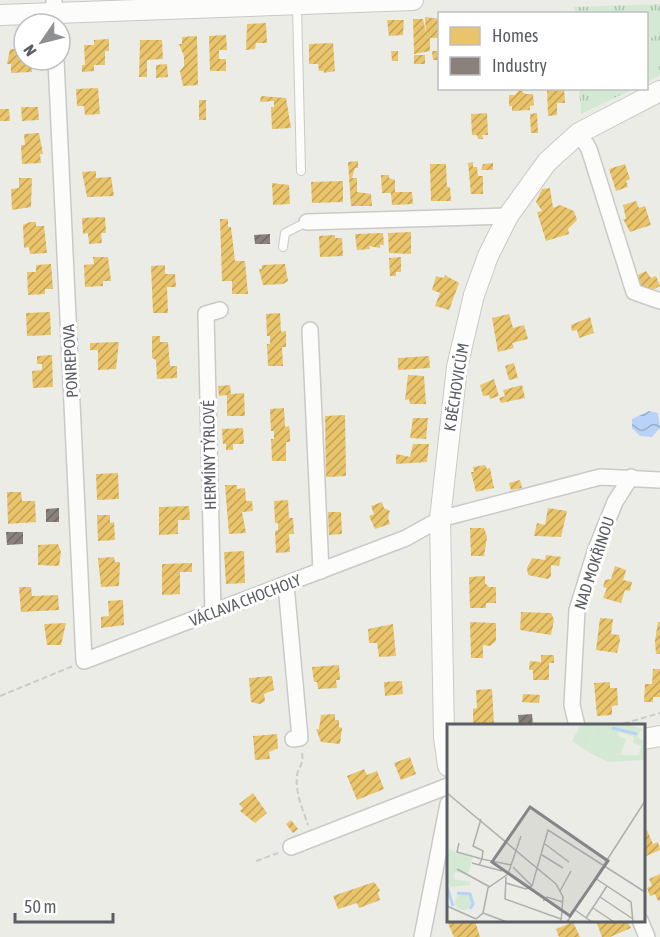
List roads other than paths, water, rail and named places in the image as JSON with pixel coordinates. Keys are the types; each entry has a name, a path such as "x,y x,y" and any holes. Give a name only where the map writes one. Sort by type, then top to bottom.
{"street":[{"path":"54,12 205,4 413,0"},
{"name":"PONREPOVA","path":"57,72 84,661"},
{"name":"K BĚCHOVICŮM","path":"447,758 444,736 440,519 457,367 474,295 488,256 508,216 547,162 579,133 660,91"},
{"path":"579,133 589,149 634,292 660,302"},
{"path":"307,222 508,216"},
{"name":"HERMÍNY TÝRLOVÉ","path":"213,612 206,314 220,310"},
{"path":"310,330 321,571"},
{"name":"VÁCLAVA CHOCHOLY","path":"84,661 406,538 440,519 600,477 660,480"},
{"name":"NAD MOKŘINOU","path":"577,724 572,705 577,610 607,521 630,477"},
{"path":"286,585 296,739"},
{"path":"645,739 660,736"},
{"path":"291,847 447,786"},
{"path":"422,937 447,809"},
{"path":"640,922 647,937"}],"lane":[{"path":"297,4 301,171"},
{"path":"283,247 285,233 307,222"}],"water":[{"path":"649,411 658,413 660,428 652,437 640,436 632,428 632,419"}]}
